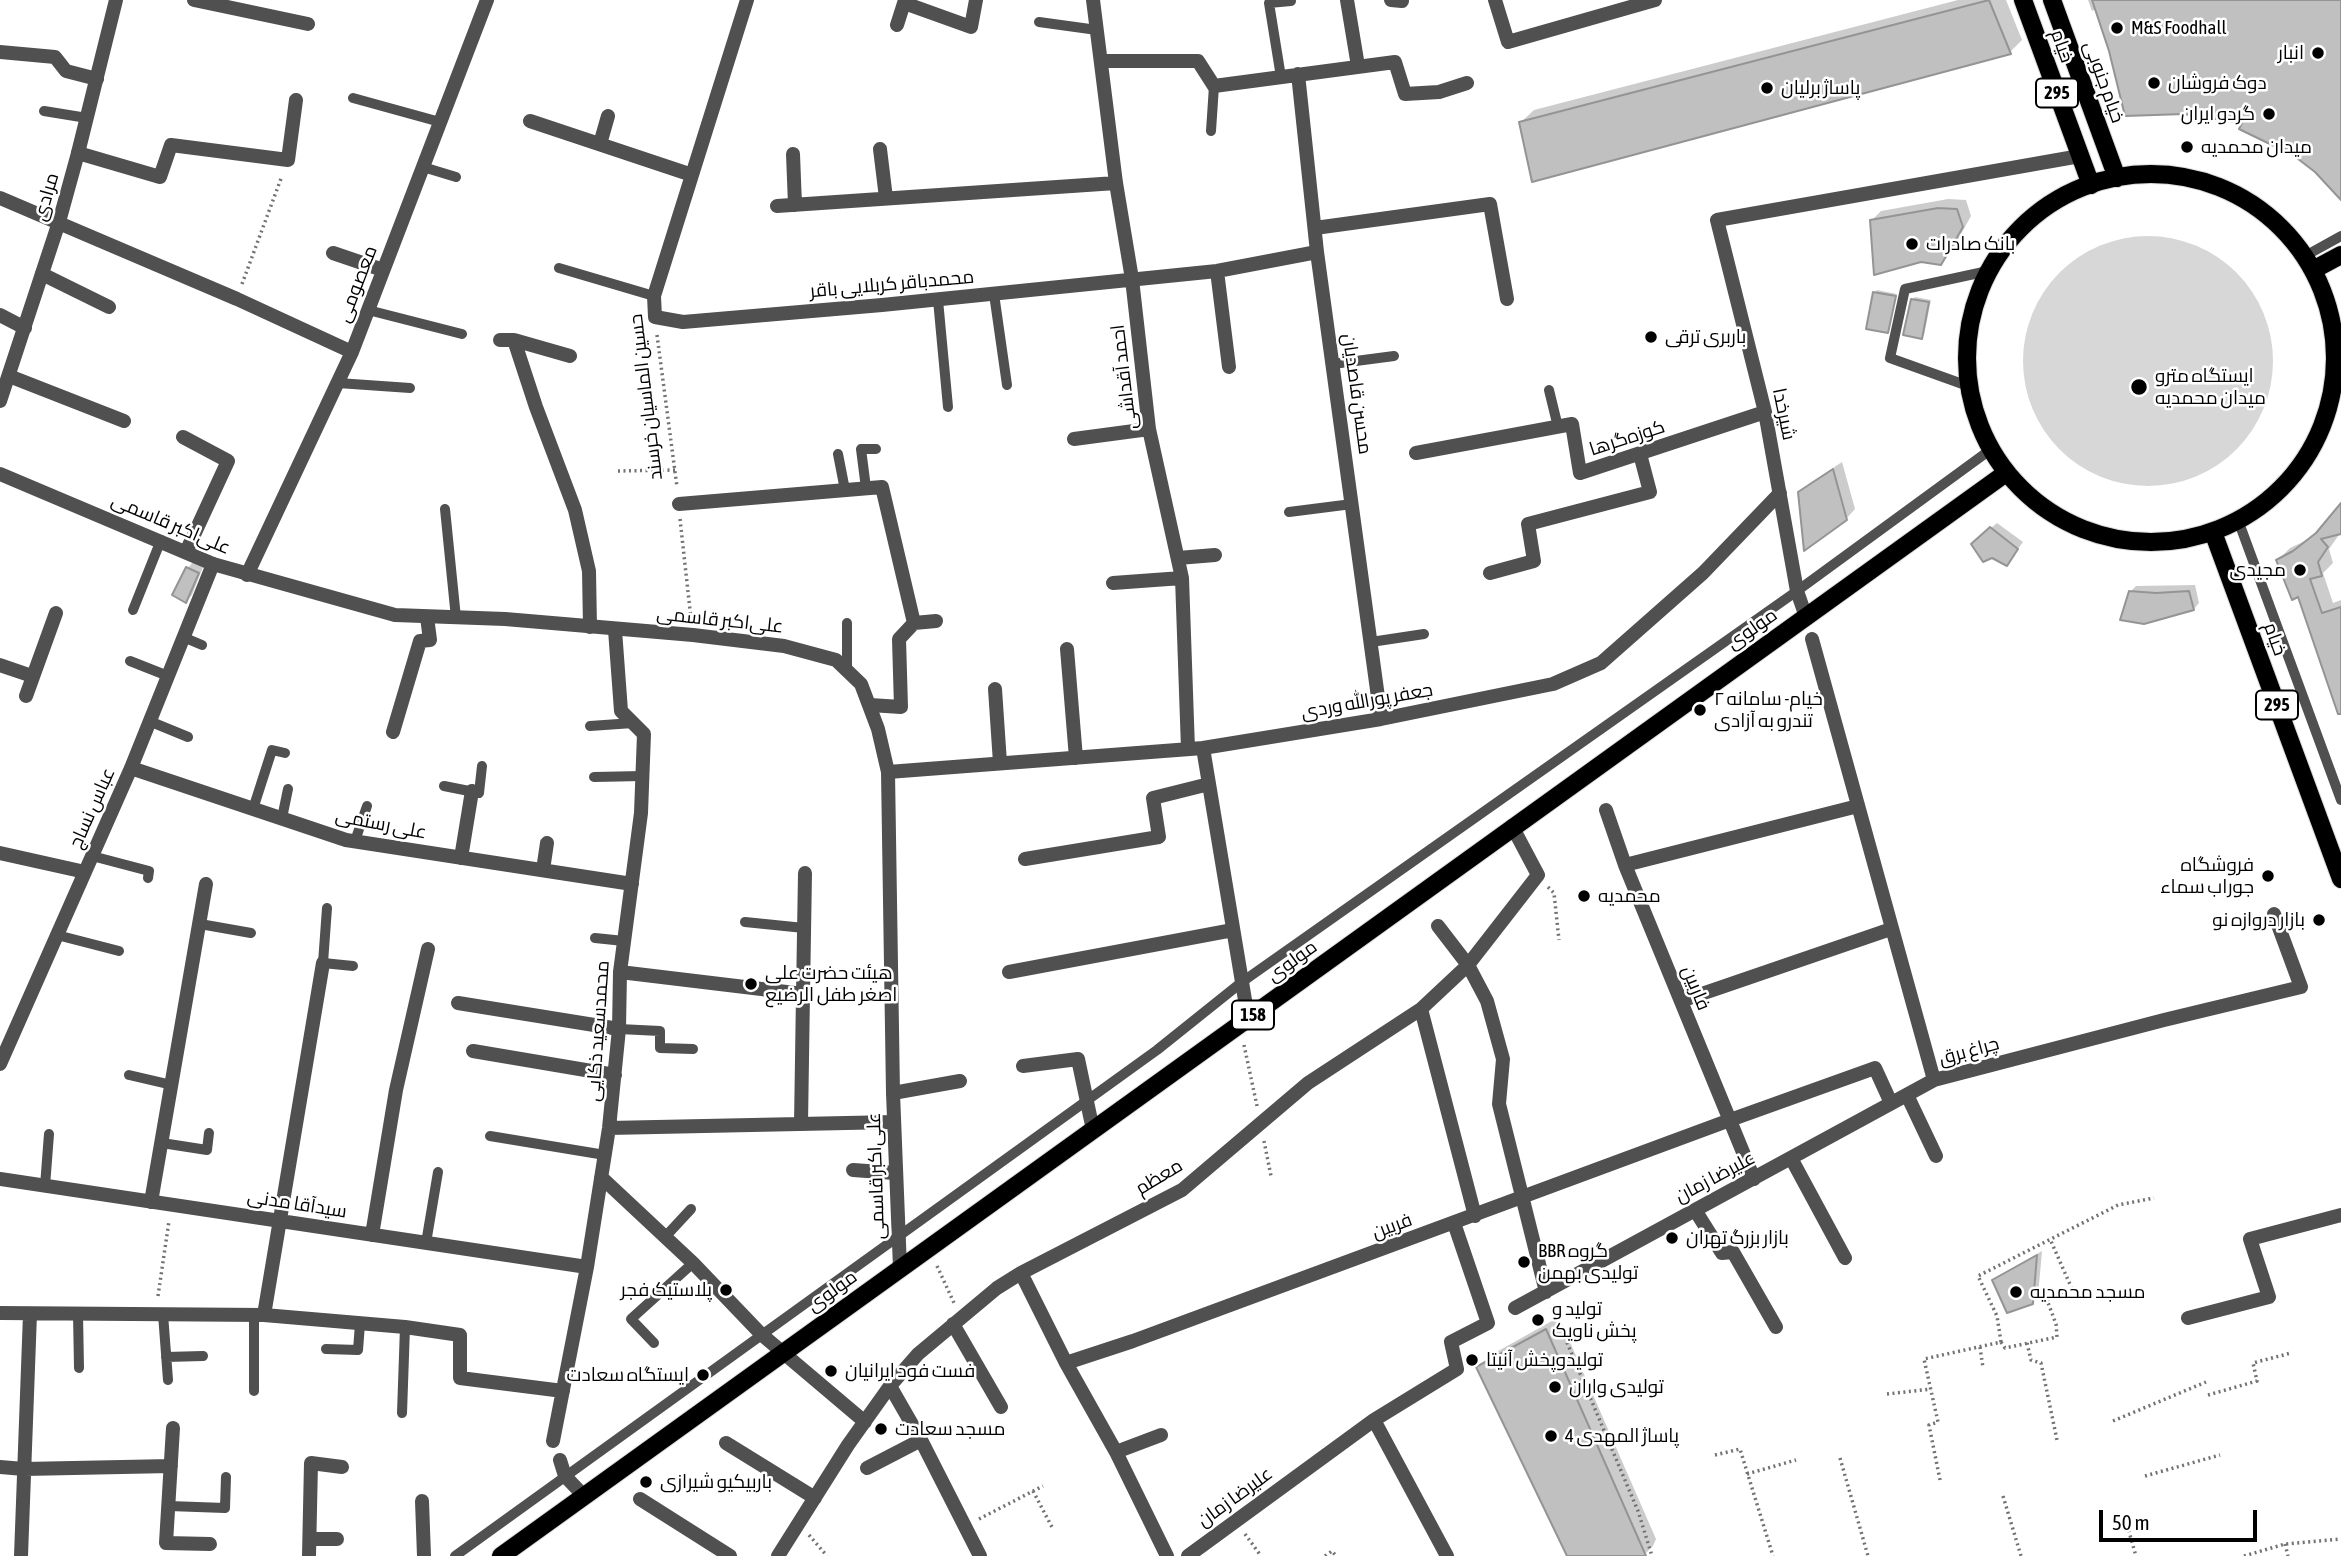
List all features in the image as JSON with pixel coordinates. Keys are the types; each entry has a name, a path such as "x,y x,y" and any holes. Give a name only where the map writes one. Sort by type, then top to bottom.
{"main road":[{"name":"خیام","path":"2023,0 2091,186"},
{"name":"خیام جنوبی","path":"2052,0 2117,178"},
{"path":"2149,174 2186,177 2221,188 2253,205 2272,220 2309,263 2329,309 2335,349 2333,390 2320,430 2300,466 2273,496 2238,520 2213,531 2168,542 2123,541 2078,528 2039,505 2006,473 1990,450 1976,419 1968,386 1969,327 1988,271 2013,236 2046,207 2091,186 2117,178 2149,174"},
{"path":"2309,263 2341,255"},
{"name":"مولوی","path":"501,1556 2006,473"},
{"name":"خیام","path":"2213,531 2341,879"}],"street":[{"name":"مرادی","path":"0,401 59,222 116,0"},
{"path":"194,0 308,24"},
{"name":"معصومی","path":"247,575 352,352 487,0"},
{"name":"حسین الماسیان خرسند","path":"655,317 654,296 747,0"},
{"path":"897,25 904,3 971,27 975,0"},
{"name":"احمد آقداشی","path":"1093,0 1116,183 1132,279 1149,429 1182,578 1196,749 1209,784 1242,982 1244,1022"},
{"path":"1347,0 1358,66"},
{"path":"1391,0 1402,1"},
{"path":"1495,0 1508,42 1655,0"},
{"path":"0,52 55,57 66,71 97,79"},
{"path":"1101,61 1198,61 1214,86 1395,62 1405,94 1439,92 1467,83"},
{"name":"محسن قاصدیان","path":"1298,74 1317,253 1381,719"},
{"path":"78,153 160,177 171,145 288,160 296,100"},
{"path":"600,144 608,116"},
{"path":"530,121 692,175"},
{"path":"880,149 886,198"},
{"path":"793,154 795,205"},
{"name":"شیرخدا","path":"1806,617 1797,592 1765,412 1717,220 2080,156"},
{"path":"777,206 1116,183"},
{"path":"0,198 237,299 352,352"},
{"path":"1315,228 1490,204 1507,299"},
{"path":"332,253 383,270"},
{"name":"محمدباقر کربلایی باقر","path":"655,317 683,323 938,300 1217,271 1317,253"},
{"path":"1217,271 1229,367"},
{"path":"42,274 109,307"},
{"path":"0,315 26,328"},
{"path":"570,356 507,340 575,510 589,571 590,627"},
{"path":"9,376 124,421"},
{"name":"کوزه‌گرها","path":"1558,426 1572,424 1580,473 1765,412"},
{"path":"1416,453 1558,426"},
{"path":"1074,439 1149,429"},
{"path":"183,437 228,461 186,552"},
{"path":"1490,573 1534,561 1528,524 1650,492 1640,454"},
{"name":"علی‌اکبر قاسمی","path":"0,474 213,564 395,615 505,619 693,635 810,651 836,660 861,684 878,729 888,772 893,1093 900,1268"},
{"path":"678,504 882,487 914,623"},
{"name":"جعفر پورالله وردی","path":"888,772 1196,749 1381,719 1553,684 1601,663 1703,573 1780,492"},
{"path":"1178,558 1215,555"},
{"name":"عباس نساج","path":"0,1064 131,768 213,564"},
{"path":"1114,583 1182,578"},
{"path":"26,696 55,613"},
{"path":"393,732 420,640 430,640 428,617"},
{"path":"870,705 901,707 899,639 914,623 936,621"},
{"name":"محمدسعید ذکایی","path":"553,1441 587,1267 609,1128 620,1029 620,972 641,813 644,734 621,711 615,630"},
{"name":"چراغ برق","path":"1812,639 1934,1080 2301,987 2274,914"},
{"path":"1068,649 1076,758"},
{"path":"0,665 32,676"},
{"path":"996,689 1000,763"},
{"name":"علی رستمی","path":"131,768 355,841 632,884"},
{"path":"1025,859 1159,837 1153,798 1209,784"},
{"path":"461,858 472,791"},
{"path":"1625,865 1858,806"},
{"name":"فاربین","path":"1605,810 1754,1179"},
{"path":"1512,827 1538,875"},
{"path":"543,870 547,843"},
{"path":"0,853 85,872"},
{"path":"801,1124 805,873"},
{"name":"معظم","path":"778,1556 865,1422 890,1386 918,1354 997,1288 1021,1273 1182,1190 1308,1083 1421,1009 1468,965 1538,875"},
{"path":"151,1202 206,884"},
{"path":"1438,926 1468,965 1487,1001 1503,1059 1500,1104 1546,1292"},
{"path":"1681,1001 1891,929"},
{"path":"1009,972 1233,930"},
{"path":"372,1235 396,1090 428,949"},
{"path":"259,1315 280,1221 323,963"},
{"path":"620,972 803,995"},
{"path":"458,1003 620,1029"},
{"path":"1421,1009 1475,1216"},
{"path":"473,1051 615,1075"},
{"path":"1023,1066 1078,1059 1093,1130"},
{"name":"فربین","path":"1066,1363 1133,1342 1730,1120 1875,1069 1891,1103"},
{"name":"علیرضا زمان","path":"1515,1308 1934,1080"},
{"path":"893,1093 960,1081"},
{"path":"1907,1095 1936,1156"},
{"path":"609,1128 894,1122"},
{"path":"1791,1158 1846,1258"},
{"path":"853,1170 895,1173"},
{"path":"601,1177 693,1263 761,1334 865,1422"},
{"name":"سیدآقا مدنی","path":"0,1180 587,1267"},
{"path":"1695,1210 1722,1253 1733,1252 1776,1327"},
{"path":"2188,1318 2269,1297 2250,1239 2341,1215"},
{"name":"علیرضا زمان","path":"1188,1556 1374,1420 1457,1369 1451,1342 1488,1323 1454,1223"},
{"path":"1021,1273 1066,1363 1116,1452 1167,1556"},
{"path":"0,1313 259,1315 405,1327 460,1335 460,1378 564,1391"},
{"path":"21,1556 30,1314"},
{"path":"957,1321 1002,1407"},
{"path":"890,1386 921,1440 980,1556"},
{"path":"1374,1420 1447,1556"},
{"path":"173,1428 166,1543 210,1544"},
{"path":"1116,1452 1161,1436"},
{"path":"867,1468 921,1440"},
{"path":"726,1443 815,1498"},
{"path":"560,1460 565,1476 583,1495"},
{"path":"309,1556 311,1463 342,1467"},
{"path":"0,1467 24,1469 171,1466"},
{"path":"640,1499 730,1556"},
{"path":"422,1501 424,1556"},
{"path":"310,1539 337,1539"}],"lane":[{"path":"1281,77 1269,3 1291,1"},
{"path":"1039,22 1097,30"},
{"path":"1211,131 1214,86"},
{"path":"353,98 440,122"},
{"path":"44,111 87,118"},
{"path":"423,167 456,177"},
{"path":"2309,263 2341,236"},
{"path":"559,268 654,296"},
{"path":"1968,386 1889,358 1905,289 1988,271"},
{"path":"994,294 1007,385"},
{"path":"938,300 948,407"},
{"path":"368,310 462,334"},
{"path":"1333,364 1394,356"},
{"path":"338,383 410,388"},
{"path":"1549,390 1558,426"},
{"path":"866,488 861,449 876,449"},
{"path":"455,1556 1157,1050 1242,982 1797,592 1990,450"},
{"path":"838,454 845,490"},
{"path":"1289,512 1352,504"},
{"path":"445,509 456,618"},
{"path":"2238,520 2341,800"},
{"path":"133,610 161,540"},
{"path":"847,623 847,670"},
{"path":"1371,642 1424,635"},
{"path":"183,637 201,646"},
{"path":"130,661 168,676"},
{"path":"149,721 188,737"},
{"path":"590,726 633,723"},
{"path":"253,809 272,750 285,753"},
{"path":"444,786 479,793 482,766"},
{"path":"594,777 642,776"},
{"path":"282,818 288,789"},
{"path":"355,841 367,806"},
{"path":"92,856 149,870 148,878"},
{"path":"327,908 323,963 353,966"},
{"path":"745,922 804,928"},
{"path":"200,924 251,933"},
{"path":"58,935 119,951"},
{"path":"595,938 624,942"},
{"path":"620,1029 660,1031 660,1048 693,1049"},
{"path":"129,1075 172,1085"},
{"path":"162,1143 207,1150 209,1133"},
{"path":"45,1186 49,1134"},
{"path":"489,1136 605,1155"},
{"path":"426,1243 438,1172"},
{"path":"665,1237 691,1209"},
{"path":"654,1343 631,1319 693,1263"},
{"path":"78,1314 79,1368"},
{"path":"159,1314 168,1380"},
{"path":"254,1391 259,1315"},
{"path":"326,1349 358,1350 360,1324"},
{"path":"402,1413 405,1327"},
{"path":"166,1357 203,1356"},
{"path":"169,1506 225,1508 226,1477"}],"path":[{"path":"237,299 288,160"},
{"name":"حسین الماسیان خرسند","path":"655,317 693,635"},
{"path":"618,471 675,470"},
{"path":"1538,875 1554,893 1559,940"},
{"path":"1244,1022 1272,1176"},
{"path":"2050,1239 2072,1289 2047,1300 2056,1324 2057,1337 2005,1348 2001,1342 1997,1316 1978,1276 2050,1239 2118,1205 2154,1198"},
{"path":"159,1314 171,1205"},
{"path":"928,1248 957,1321"},
{"path":"1546,1292 1638,1511 1652,1556"},
{"path":"1940,1480 1929,1425 1938,1422 1924,1359 2001,1342"},
{"path":"2026,1343 2031,1360 2041,1363 2057,1440"},
{"path":"1980,1347 1983,1368"},
{"path":"2208,1395 2257,1381 2253,1363 2291,1353"},
{"path":"2113,1421 2206,1382"},
{"path":"1887,1394 1931,1389"},
{"path":"1715,1455 1740,1449 1773,1556"},
{"path":"2145,1476 2220,1455"},
{"path":"1840,1458 1868,1556"},
{"path":"1747,1474 1796,1460"},
{"path":"964,1527 1043,1486"},
{"path":"1033,1491 1054,1529"},
{"path":"2003,1496 2021,1556"},
{"path":"1235,1521 1261,1556"},
{"path":"2127,1525 2136,1556"},
{"path":"793,1532 809,1535 827,1556"},
{"path":"2244,1556 2285,1544 2341,1539"},
{"path":"2285,1544 2288,1556"},
{"path":"1325,1556 1332,1551 1336,1556"}],"shaded area":[{"path":"2148,236 2196,246 2217,257 2236,273 2252,292 2263,313 2273,361 2263,409 2252,430 2236,449 2217,465 2196,476 2148,486 2100,476 2079,465 2060,449 2044,430 2033,409 2023,361 2033,313 2044,292 2060,273 2079,257 2100,246"}],"building":[{"name":"پاساژ برلیان","path":"1989,0 2011,54 1532,182 1519,122"},
{"path":"2092,0 2341,0 2341,200 2315,172 2276,142 2274,146 2239,129 2242,123 2184,114 2125,116 2109,51"},
{"name":"بانک صادرات","path":"1938,208 1957,209 1963,227 1941,265 1921,262 1874,275 1870,220"},
{"path":"1873,292 1896,296 1888,333 1866,329"},
{"path":"1911,299 1929,302 1922,339 1903,335"},
{"path":"1833,469 1847,520 1804,551 1798,492"},
{"path":"2341,503 2341,534 2321,539 2328,547 2318,562 2322,576 2310,579 2322,613 2341,607 2341,714 2338,714 2298,597 2292,600 2276,560 2316,533"},
{"path":"1990,527 2018,549 2007,566 1992,558 1983,562 1971,544"},
{"path":"186,567 199,573 186,603 172,595"},
{"path":"2129,591 2189,591 2194,610 2144,624 2120,620"},
{"name":"مسجد محمدیه","path":"2037,1255 2033,1304 2007,1313 1992,1280"},
{"name":"پاساژ المهدی 4","path":"1546,1329 1646,1556 1567,1556 1476,1367"}],"place":[{"name":"M&S Foodhall","path":"2117,28"},
{"name":"انبار","path":"2318,53"},
{"name":"دوک فروشان","path":"2154,83"},
{"name":"پاساژ برلیان","path":"1767,88"},
{"name":"گردو ایران","path":"2269,114"},
{"name":"میدان محمدیه","path":"2187,147"},
{"name":"بانک صادرات","path":"1912,244"},
{"name":"باربری ترقی","path":"1651,337"},
{"name":"ایستگاه مترو میدان محمدیه","path":"2139,387"},
{"name":"مجیدی","path":"2300,570"},
{"name":"خیام- سامانه ۲ تندرو به آزادی","path":"1700,710"},
{"name":"فروشگاه جوراب سماء","path":"2268,876"},
{"name":"محمدیه","path":"1584,896"},
{"name":"بازار دروازه نو","path":"2319,920"},
{"name":"هیئت حضرت علی اصغر طفل الرضیع","path":"751,984"},
{"name":"بازار بزرگ تهران","path":"1672,1238"},
{"name":"BBR گروه تولیدی بهمن","path":"1524,1262"},
{"name":"پلاستیک فجر","path":"726,1290"},
{"name":"مسجد محمدیه","path":"2016,1292"},
{"name":"تولید و پخش ناویک","path":"1538,1320"},
{"name":"تولیدوپخش آنیتا","path":"1472,1360"},
{"name":"فست فود ایرانیان","path":"831,1371"},
{"name":"ایستگاه سعادت","path":"703,1375"},
{"name":"تولیدی واران","path":"1555,1387"},
{"name":"مسجد سعادت","path":"881,1429"},
{"name":"پاساژ المهدی 4","path":"1551,1436"},
{"name":"باربیکیو شیرازی","path":"646,1482"}]}
